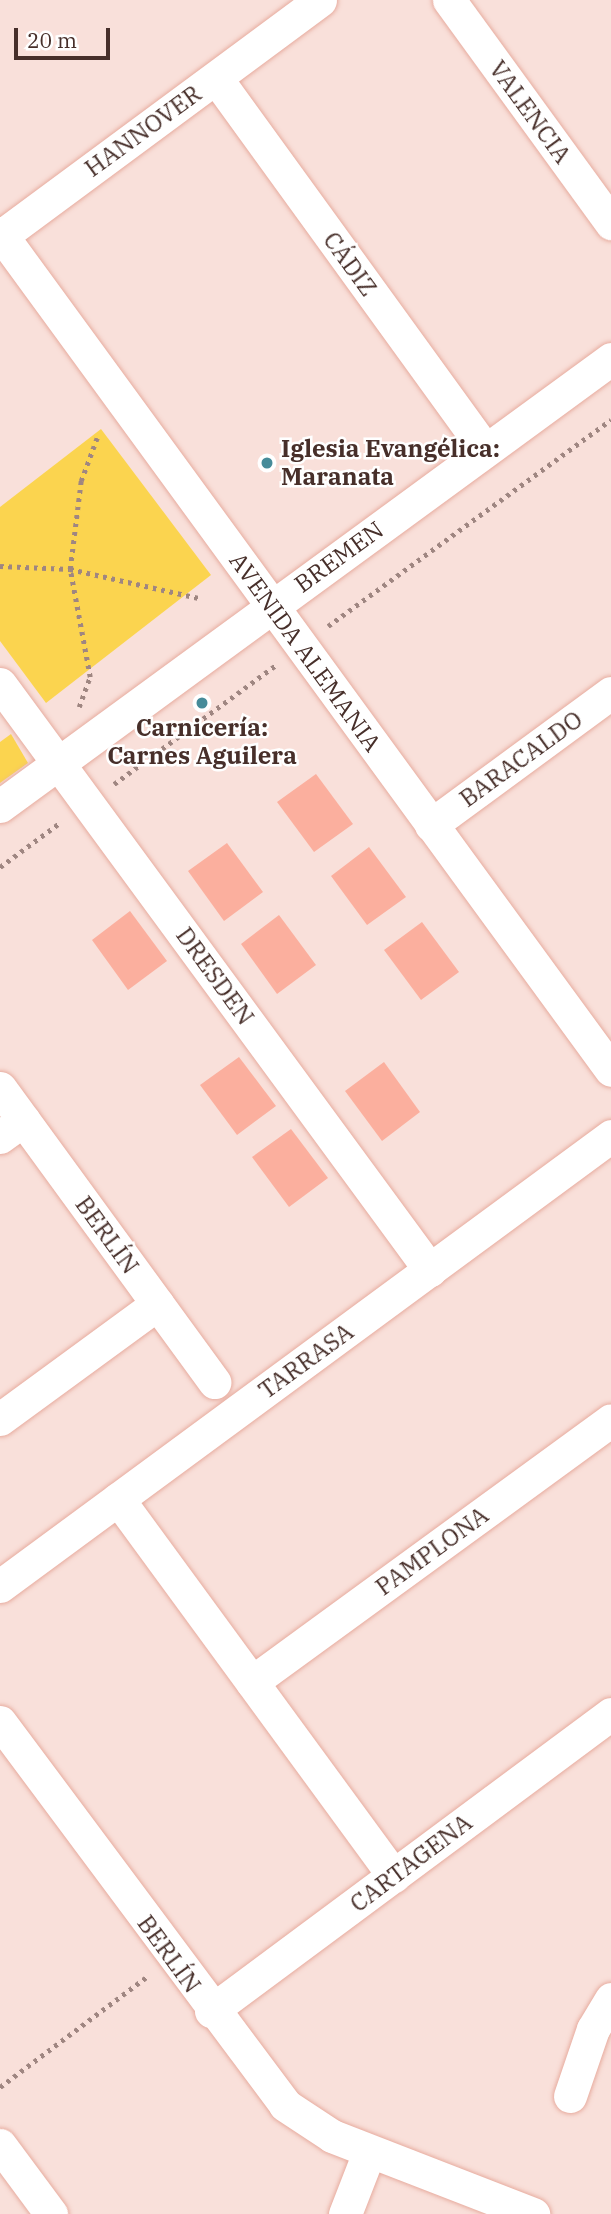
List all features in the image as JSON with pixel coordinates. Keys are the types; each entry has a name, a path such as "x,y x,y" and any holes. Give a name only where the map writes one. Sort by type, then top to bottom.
{"street":[{"name":"HANNOVER","path":"1,235 320,0"},
{"name":"VALENCIA","path":"449,0 611,223"},
{"name":"CÁDIZ","path":"216,78 485,450"},
{"name":"AVENIDA ALEMANIA","path":"1,235 611,1070"},
{"name":"BREMEN","path":"0,806 611,359"},
{"name":"DRESDEN","path":"0,684 430,1270"},
{"name":"BARACALDO","path":"431,825 611,693"},
{"name":"BERLÍN","path":"0,1088 12,1128 157,1304 214,1382"},
{"name":"TARRASA","path":"0,1586 611,1136"},
{"path":"0,1419 157,1304"},
{"name":"PAMPLONA","path":"252,1682 611,1420"},
{"path":"118,1499 394,1876"},
{"name":"CARTAGENA","path":"211,2011 611,1714"},
{"name":"BERLÍN","path":"0,1722 211,2011 297,2116 369,2152 533,2214"},
{"path":"570,2096 610,2002"},
{"path":"345,2214 369,2152"},
{"path":"4,2157 51,2214"}],"path":[{"path":"0,867 611,420"},
{"path":"76,714 90,677 70,569 81,481 97,438"},
{"path":"0,566 70,569 199,598"},
{"path":"0,2087 172,1958"}],"shaded area":[{"path":"101,429 211,575 46,703 0,641 0,507"},
{"path":"11,734 28,763 0,783 0,742"}],"building":[{"path":"316,774 353,824 314,852 277,802"},
{"path":"227,843 263,892 224,921 188,871"},
{"path":"369,847 406,897 367,925 331,876"},
{"path":"130,911 167,961 128,990 92,940"},
{"path":"279,915 316,965 277,994 241,944"},
{"path":"422,922 459,972 421,1000 384,950"},
{"path":"239,1057 276,1106 237,1135 200,1085"},
{"path":"384,1062 420,1112 382,1141 345,1091"},
{"path":"291,1129 328,1178 289,1207 252,1157"}],"place":[{"name":"Iglesia Evangélica: Maranata","path":"267,463"},
{"name":"Carnicería: Carnes Aguilera","path":"202,703"}]}
